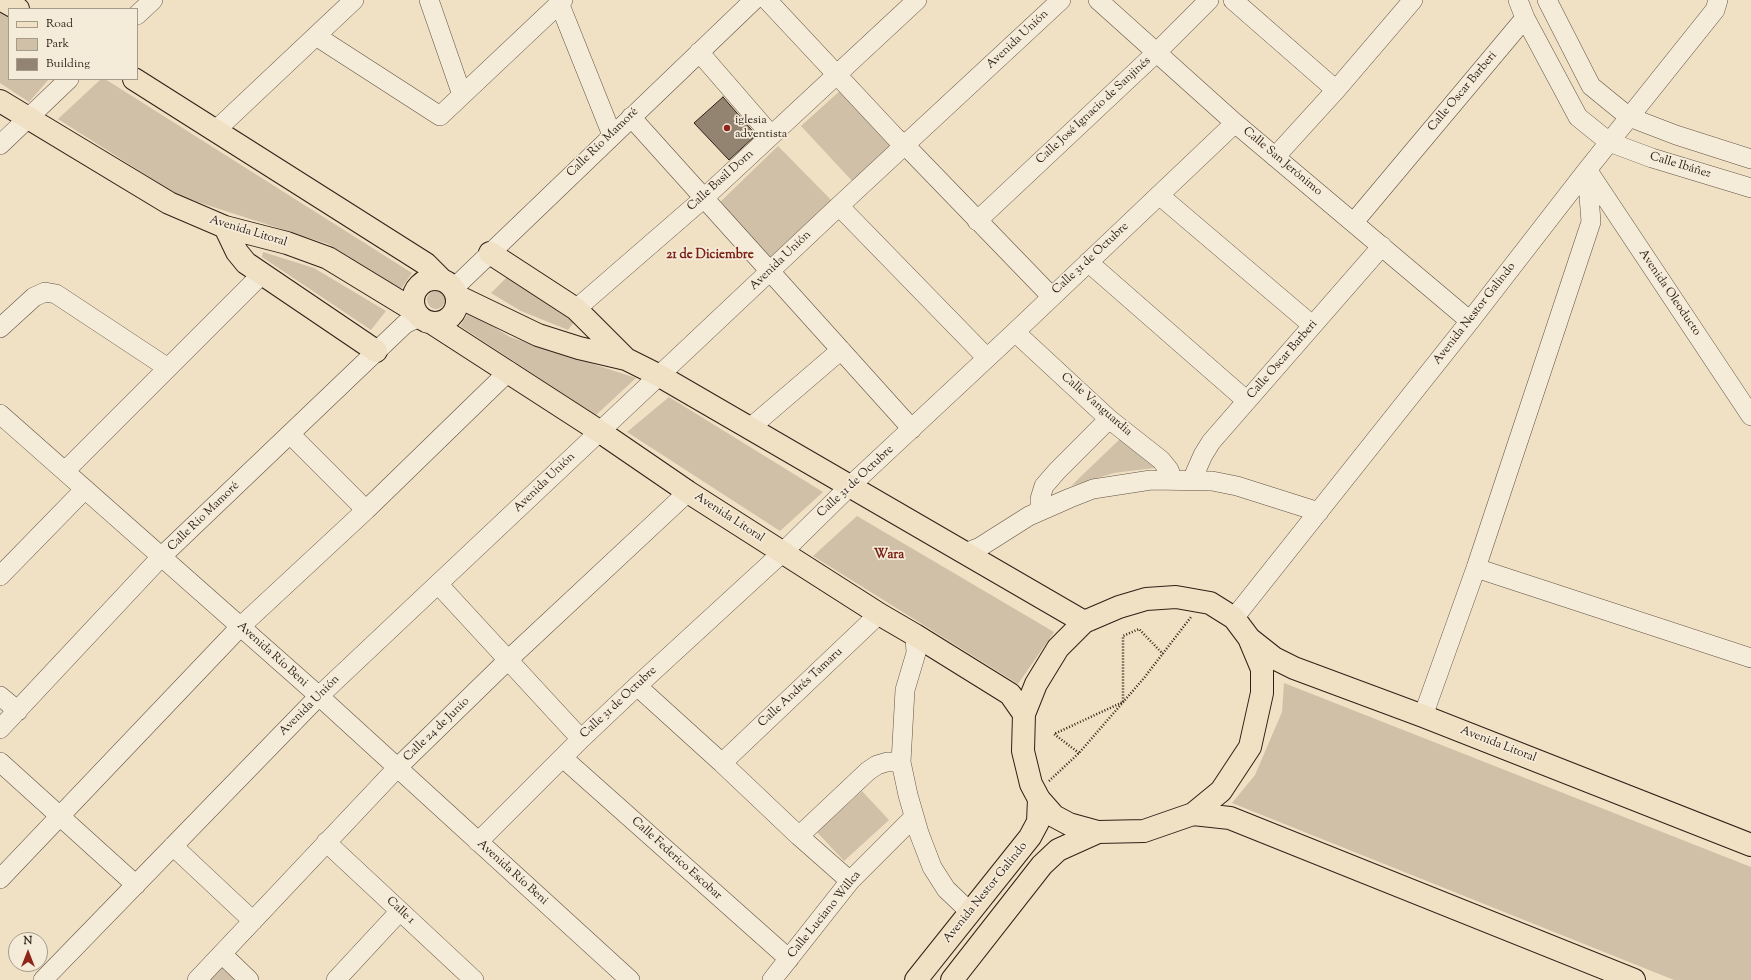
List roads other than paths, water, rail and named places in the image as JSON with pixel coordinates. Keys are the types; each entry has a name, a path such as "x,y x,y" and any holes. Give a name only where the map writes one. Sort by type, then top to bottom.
{"main road":[{"path":"2,0 16,8"},
{"path":"136,80 426,264 451,288 456,309 452,316 446,321 439,323 422,317 413,304 416,290 426,280 434,278 451,288 538,335 579,348 626,359 660,376 1084,622"},
{"name":"Avenida Litoral","path":"0,101 169,203 225,227 286,243 328,258 509,372 688,492 879,614 1010,694 1024,714"},
{"path":"225,227 237,252 246,263 376,351"},
{"path":"490,253 576,309 626,359"},
{"path":"1176,597 1203,600 1234,618 1249,638 1262,669 1262,693 1250,747 1221,791 1193,814 1144,831 1098,832 1069,824 1054,816 1031,784 1023,751 1024,714 1036,684 1058,648 1084,622 1146,599 1176,597"},
{"name":"Avenida Litoral","path":"1249,638 1274,658 1294,668 1423,716 1751,845"},
{"name":"Avenida Nestor Galindo","path":"916,980 1030,838 1038,822 1038,795"},
{"path":"1193,814 1230,818 1634,980"},
{"path":"952,980 1042,865 1058,850 1098,832"}],"street":[{"path":"138,14 153,0"},
{"path":"215,131 354,0"},
{"path":"429,0 462,95"},
{"name":"Calle Río Mamoré","path":"451,288 490,253 754,0"},
{"path":"767,0 896,138 905,145 1051,296"},
{"name":"Calle Basil Dorn","path":"576,309 704,198 917,0"},
{"name":"Avenida Unión","path":"43,980 319,696 599,431 660,376 839,206 1061,0"},
{"name":"Calle San Jerónimo","path":"1098,0 1235,123 1470,321"},
{"name":"Calle José Ignacio de Sanjinés","path":"977,221 1157,52 1209,0"},
{"path":"1233,0 1336,90"},
{"path":"1518,0 1525,18 1578,117 1609,142"},
{"path":"1547,0 1591,86 1629,117 1676,135 1751,159"},
{"name":"Avenida Nestor Galindo","path":"1234,618 1470,321 1716,5 1731,0"},
{"path":"316,36 440,116 560,1 612,135"},
{"path":"1275,157 1336,90 1410,1"},
{"name":"Calle Oscar Barberi","path":"1354,222 1525,18"},
{"path":"699,52 771,135"},
{"path":"0,145 68,80"},
{"path":"631,117 912,429"},
{"name":"Calle 31 de Octubre","path":"478,842 581,739 783,552 850,486 1235,123"},
{"name":"Calle Ibáñez","path":"1609,142 1652,158 1751,188"},
{"path":"1423,716 1476,568 1591,222 1587,170"},
{"name":"Avenida Oleoducto","path":"1587,170 1751,416"},
{"path":"1159,195 1312,325"},
{"path":"839,206 987,358"},
{"name":"Calle Oscar Barberi","path":"1192,480 1203,455 1211,442 1382,246"},
{"path":"1088,262 1247,401"},
{"path":"65,471 262,274"},
{"path":"0,328 34,297 45,292 56,294 168,368"},
{"name":"Calle Río Mamoré","path":"0,729 161,558 405,324 422,317"},
{"name":"Calle Vanguardia","path":"1015,332 1110,419 1161,460 1169,470 1173,480"},
{"path":"750,428 841,350"},
{"path":"0,879 240,627 366,510 509,372"},
{"path":"1040,511 1040,499 1044,486 1057,471 1110,419"},
{"name":"Avenida Río Beni","path":"3,422 65,471 161,558 319,696 630,980"},
{"path":"290,434 366,510"},
{"path":"965,553 980,547 1029,516 1094,489 1151,480 1212,481 1237,486 1319,512"},
{"path":"0,576 85,489"},
{"name":"Calle 24 de Junio","path":"197,980 397,768 509,659 688,492"},
{"path":"1476,568 1751,658"},
{"path":"438,584 509,659 581,739"},
{"name":"Calle Andrés Tamaru","path":"722,763 879,614"},
{"path":"915,635 916,653 905,690 901,762 914,816 932,867 946,889 970,912"},
{"path":"637,686 722,763 799,836 850,881"},
{"path":"0,696 18,711"},
{"name":"Calle Federico Escobar","path":"563,758 789,960"},
{"path":"0,762 136,885"},
{"path":"799,836 868,771 877,765 886,762 901,762"},
{"name":"Calle Luciano Willca","path":"772,980 850,881 914,816"},
{"name":"Calle 1","path":"326,842 474,980"},
{"path":"173,846 252,921"},
{"path":"336,980 400,911"},
{"path":"222,954 250,980"}],"place":[{"name":"iglesia adventista","path":"727,128"}],"district":[{"name":"21 de Diciembre","path":"710,256"},
{"name":"Wara","path":"889,556"}]}
